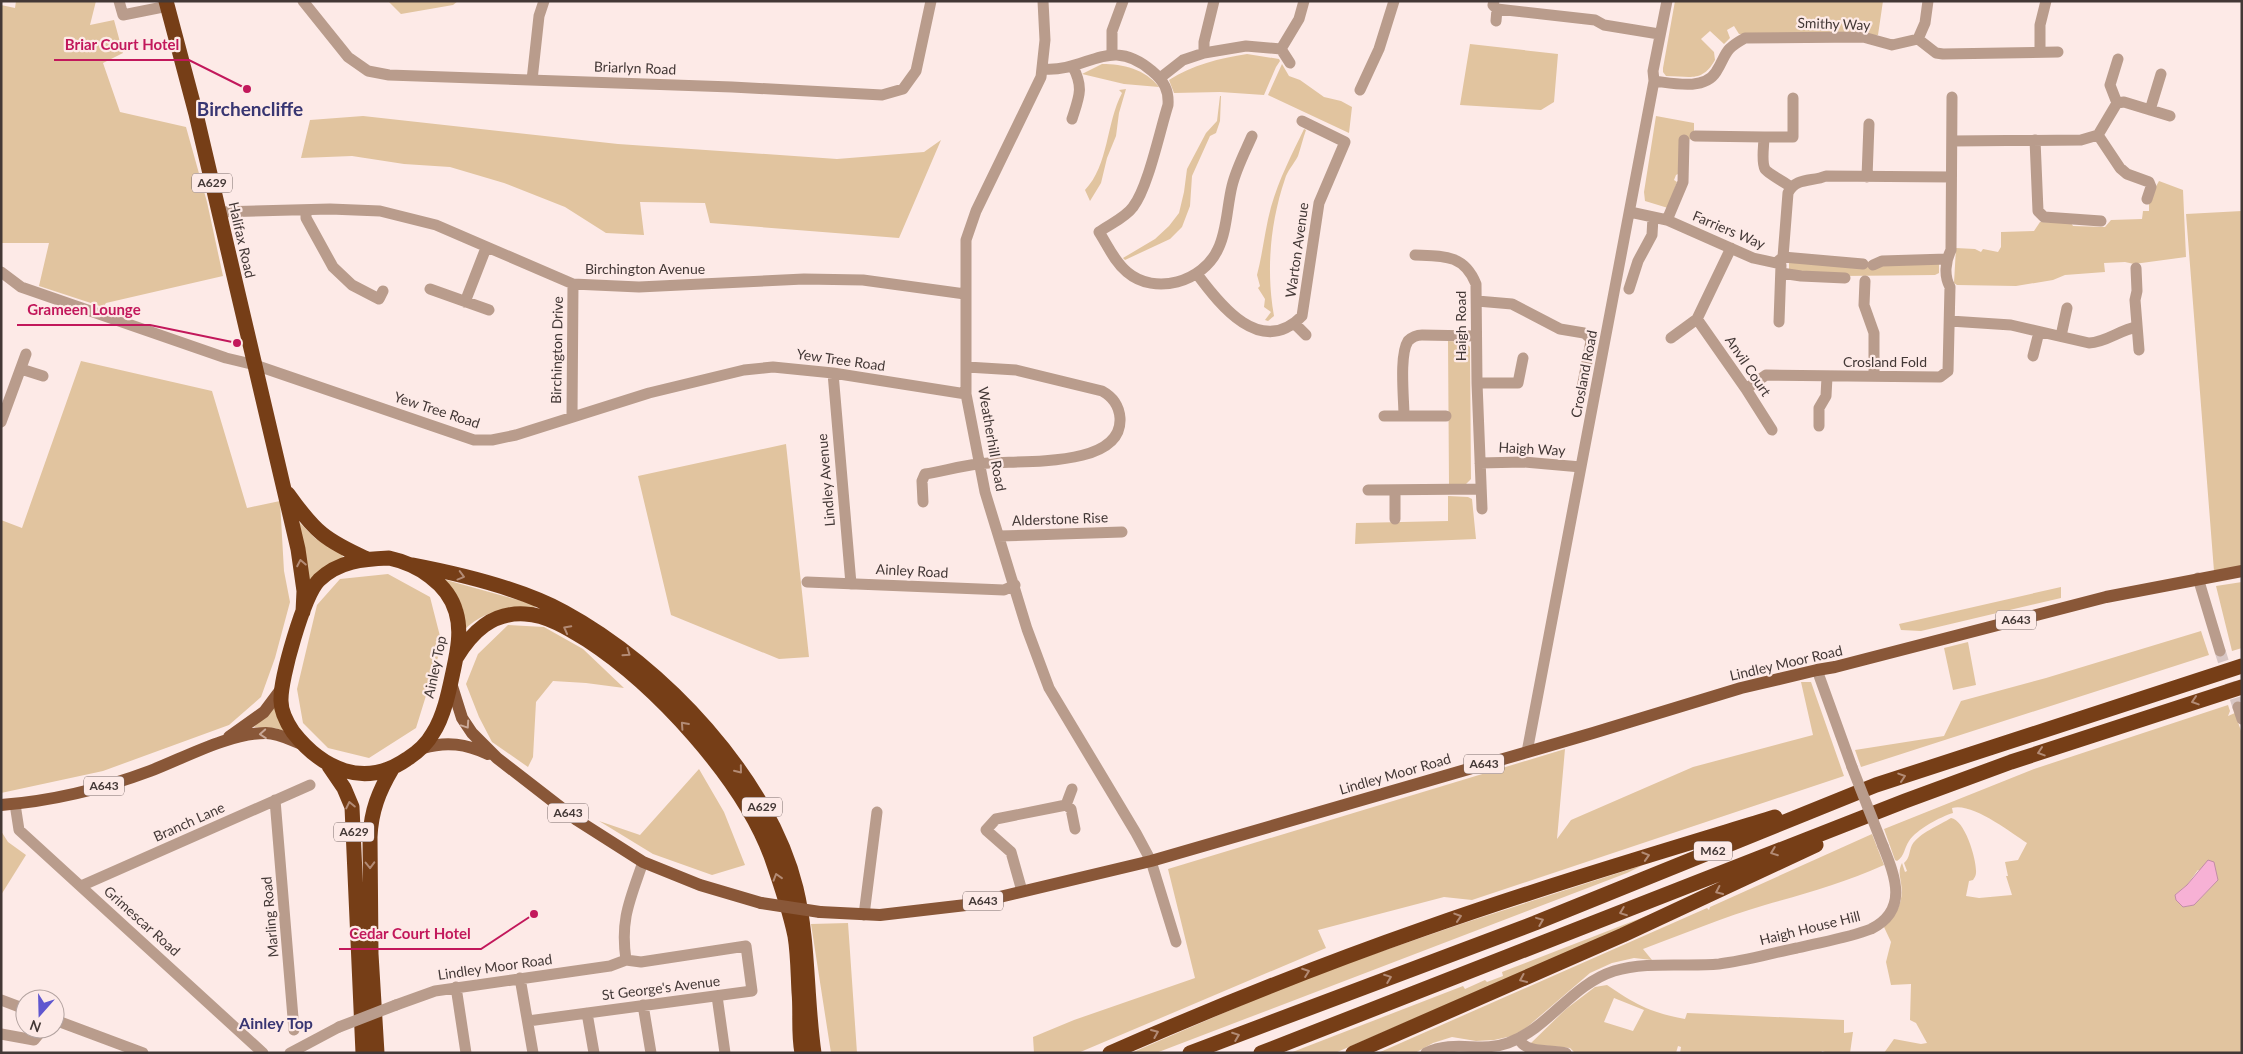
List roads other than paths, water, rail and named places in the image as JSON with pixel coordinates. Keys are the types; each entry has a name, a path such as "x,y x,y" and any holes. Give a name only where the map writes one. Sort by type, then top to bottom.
{"highway":[{"name":"Halifax Road","path":"167,4 219,212 302,573 303,612"},
{"name":"Halifax Road","path":"282,487 307,521 318,532 339,546 367,559"},
{"name":"Ainley Top","path":"389,558 413,565 430,577 447,593 456,611 459,625 456,658 451,682 434,732 423,748 392,769 360,773 346,772 328,764 314,756 302,744 289,727 282,710 282,688 308,596 318,581 341,565 367,559 389,558"},
{"name":"A629","path":"413,565 496,586 563,611 633,656 696,716 748,782 774,829 796,887 807,946 808,1050"},
{"name":"A629","path":"456,658 468,638 489,621 516,614 542,617 579,635 610,657 639,680 684,724 730,783 754,819 771,856 794,936 808,1050"},
{"name":"M62","path":"1110,1053 1231,1000 1423,929 1582,876 1876,786 2242,666"},
{"name":"M62","path":"1261,1053 1905,801 2011,762 2242,687"},
{"name":"A629","path":"328,764 344,788 352,807 363,1053"},
{"name":"A629","path":"377,1053 371,954 370,829 375,801 392,769"},
{"name":"M62","path":"1190,1053 1535,922 1876,786"},
{"name":"M62","path":"1353,1053 1667,915 1780,863 1905,801"},
{"name":"A629","path":"355,1053 356,970 354,918 356,906"}],"main road":[{"name":"Lindley Moor Road","path":"451,682 456,705 466,725 497,758 577,820 643,862 700,885 761,903 820,912 864,915 922,911 966,905 1151,861 1741,688 1836,667 2106,597 2242,570"},
{"name":"A643","path":"224,742 264,712 282,688"},
{"name":"A643","path":"1,805 67,796 124,781 224,742 265,733 302,744"},
{"name":"Lindley Moor Road","path":"423,748 442,743 465,745 497,758"}],"street":[{"path":"119,1 123,15 167,4"},
{"name":"Briarlyn Road","path":"303,1 348,57 368,71 389,75 882,95 903,89 916,71 931,1"},
{"path":"532,80 539,16 544,1"},
{"name":"Weatherhill Road","path":"1043,1 1045,40 1043,69 1026,111 976,211 966,240 966,394 985,492 1027,629 1049,688 1136,832 1151,861 1176,942"},
{"path":"1112,54 1112,31 1123,1"},
{"path":"1204,53 1204,42 1214,1"},
{"path":"1281,49 1299,19 1304,1"},
{"path":"1360,90 1379,49 1394,1"},
{"name":"Crosland Road","path":"1527,752 1630,212 1654,81 1653,72 1667,1"},
{"path":"1928,1 1925,23 1918,39 1936,53 2058,52"},
{"path":"2040,52 2040,25 2046,1"},
{"path":"1496,21 1495,5 1595,20 1604,25 1660,34"},
{"name":"Smithy Way","path":"1654,81 1691,84 1707,81 1715,74 1729,47 1745,38 1863,38 1892,44 1918,39"},
{"path":"1160,78 1183,60 1204,53 1246,46 1281,49"},
{"path":"1281,49 1290,63"},
{"path":"1043,69 1057,70 1073,67 1094,57 1112,54 1140,62 1160,78 1168,92 1168,104 1141,192 1134,207 1099,232 1119,265 1129,274 1145,282 1164,284 1182,281 1197,274 1212,260 1219,248 1232,184 1252,136"},
{"path":"2118,60 2110,85 2118,103"},
{"path":"1072,119 1080,92 1080,80 1073,67"},
{"path":"2150,110 2161,74"},
{"name":"Crosland Fold","path":"1746,389 1766,375 1940,377 1948,371 1950,287 1946,280 1947,259 1951,250 1952,97"},
{"path":"1667,220 1683,182 1690,138 1793,137 1793,98"},
{"path":"2118,103 2124,102 2170,116"},
{"path":"1952,141 2081,140 2098,135 2118,103"},
{"name":"Warton Avenue","path":"1294,323 1302,316 1305,306 1322,192 1345,142 1302,121"},
{"path":"1867,176 1869,124"},
{"path":"2098,135 2120,168 2127,174 2149,182 2147,199"},
{"path":"1764,137 1764,167 1767,172 1792,187 1798,182 1817,180 1826,176 1951,177"},
{"path":"2035,140 2038,211 2044,217 2093,219 2101,222"},
{"name":"Farriers Way","path":"1779,322 1781,264 1787,201 1792,187"},
{"path":"306,210 306,218 333,267 352,285 379,299 383,291"},
{"name":"Birchington Avenue","path":"219,212 380,211 436,225 573,284 639,287 804,279 853,280 965,294"},
{"name":"Farriers Way","path":"1630,212 1667,220 1762,260 1781,264 1868,264 1882,261 1947,259"},
{"path":"1629,289 1638,261 1652,235 1653,217"},
{"path":"465,302 486,248"},
{"path":"1671,338 1697,319 1731,248"},
{"name":"Haigh Road","path":"1415,255 1445,256 1460,262 1471,272 1476,284 1476,383 1482,509"},
{"name":"Farriers Way","path":"1781,264 1801,276 1845,278"},
{"path":"2136,268 2139,350"},
{"name":"Yew Tree Road","path":"1,272 21,286 226,358 255,366 474,440 492,440 516,435 649,393 744,370 773,367 833,373 966,394"},
{"path":"1197,274 1219,302 1245,324 1258,329 1272,330 1284,329 1294,323 1306,335"},
{"path":"1865,281 1864,305 1874,332 1874,376"},
{"name":"Birchington Drive","path":"572,416 573,284"},
{"path":"430,289 489,310"},
{"path":"1477,301 1512,304 1560,329 1584,333 1589,337 1591,342 1582,388"},
{"path":"2061,336 2067,308"},
{"name":"Anvil Court","path":"1697,319 1772,430"},
{"path":"1950,321 2011,325 2089,343 2099,342 2124,329 2137,327"},
{"path":"2034,356 2039,332"},
{"path":"1404,416 1404,362 1405,349 1409,340 1416,335 1475,336"},
{"path":"1,422 26,354"},
{"path":"1476,383 1518,383 1523,358"},
{"path":"923,502 922,481 925,474 979,463 1056,461 1087,454 1112,440 1120,424 1120,414 1117,406 1111,396 1102,391 1016,370 967,367"},
{"path":"21,369 43,376"},
{"name":"Lindley Avenue","path":"833,373 851,584"},
{"name":"Crosland Fold","path":"1819,426 1819,408 1826,396 1827,377"},
{"path":"1384,416 1446,416"},
{"name":"Haigh Way","path":"1480,463 1522,462 1581,467"},
{"path":"1368,490 1480,489"},
{"path":"1394,491 1395,520"},
{"name":"Alderstone Rise","path":"999,536 1122,532"},
{"path":"2198,578 2220,651"},
{"name":"Ainley Road","path":"807,582 1004,590 1015,585"},
{"name":"Haigh House Hill","path":"1426,1053 1440,1047 1456,1045 1498,1046 1519,1039 1535,1028 1581,988 1596,978 1614,971 1634,966 1735,962 1874,928 1890,911 1896,895 1894,876 1817,670"},
{"path":"2238,707 2242,719"},
{"name":"Branch Lane","path":"81,886 310,785"},
{"path":"1066,805 1072,788"},
{"name":"Marling Road","path":"275,800 294,1030"},
{"name":"Grimescar Road","path":"15,804 19,830 263,1053"},
{"path":"1066,805 1070,809 1076,830"},
{"path":"1022,891 1011,852 986,830 996,819 1066,805"},
{"path":"864,915 877,812"},
{"path":"626,960 623,938 626,914 643,862"},
{"name":"Lindley Moor Road","path":"290,1053 339,1027 435,991 610,966 626,960 641,962 746,946"},
{"name":"St George's Avenue","path":"528,1021 752,992 746,946"},
{"path":"520,978 532,1053"},
{"path":"456,987 466,1053"},
{"path":"717,996 725,1053"},
{"path":"1,1000 15,1005"},
{"path":"643,1005 651,1053"},
{"path":"587,1013 594,1053"},
{"path":"65,1024 143,1053"},
{"path":"1,1034 15,1037"},
{"path":"1519,1039 1522,1045 1529,1049 1566,1053"}],"tunnel":[{"path":"2220,651 2238,707"}],"place":[{"name":"Briar Court Hotel","path":"247,89"},
{"name":"Grameen Lounge","path":"237,343"},
{"name":"Cedar Court Hotel","path":"534,914"}],"district":[{"name":"Birchencliffe","path":"250,109"},
{"name":"Ainley Top","path":"276,1023"}]}
